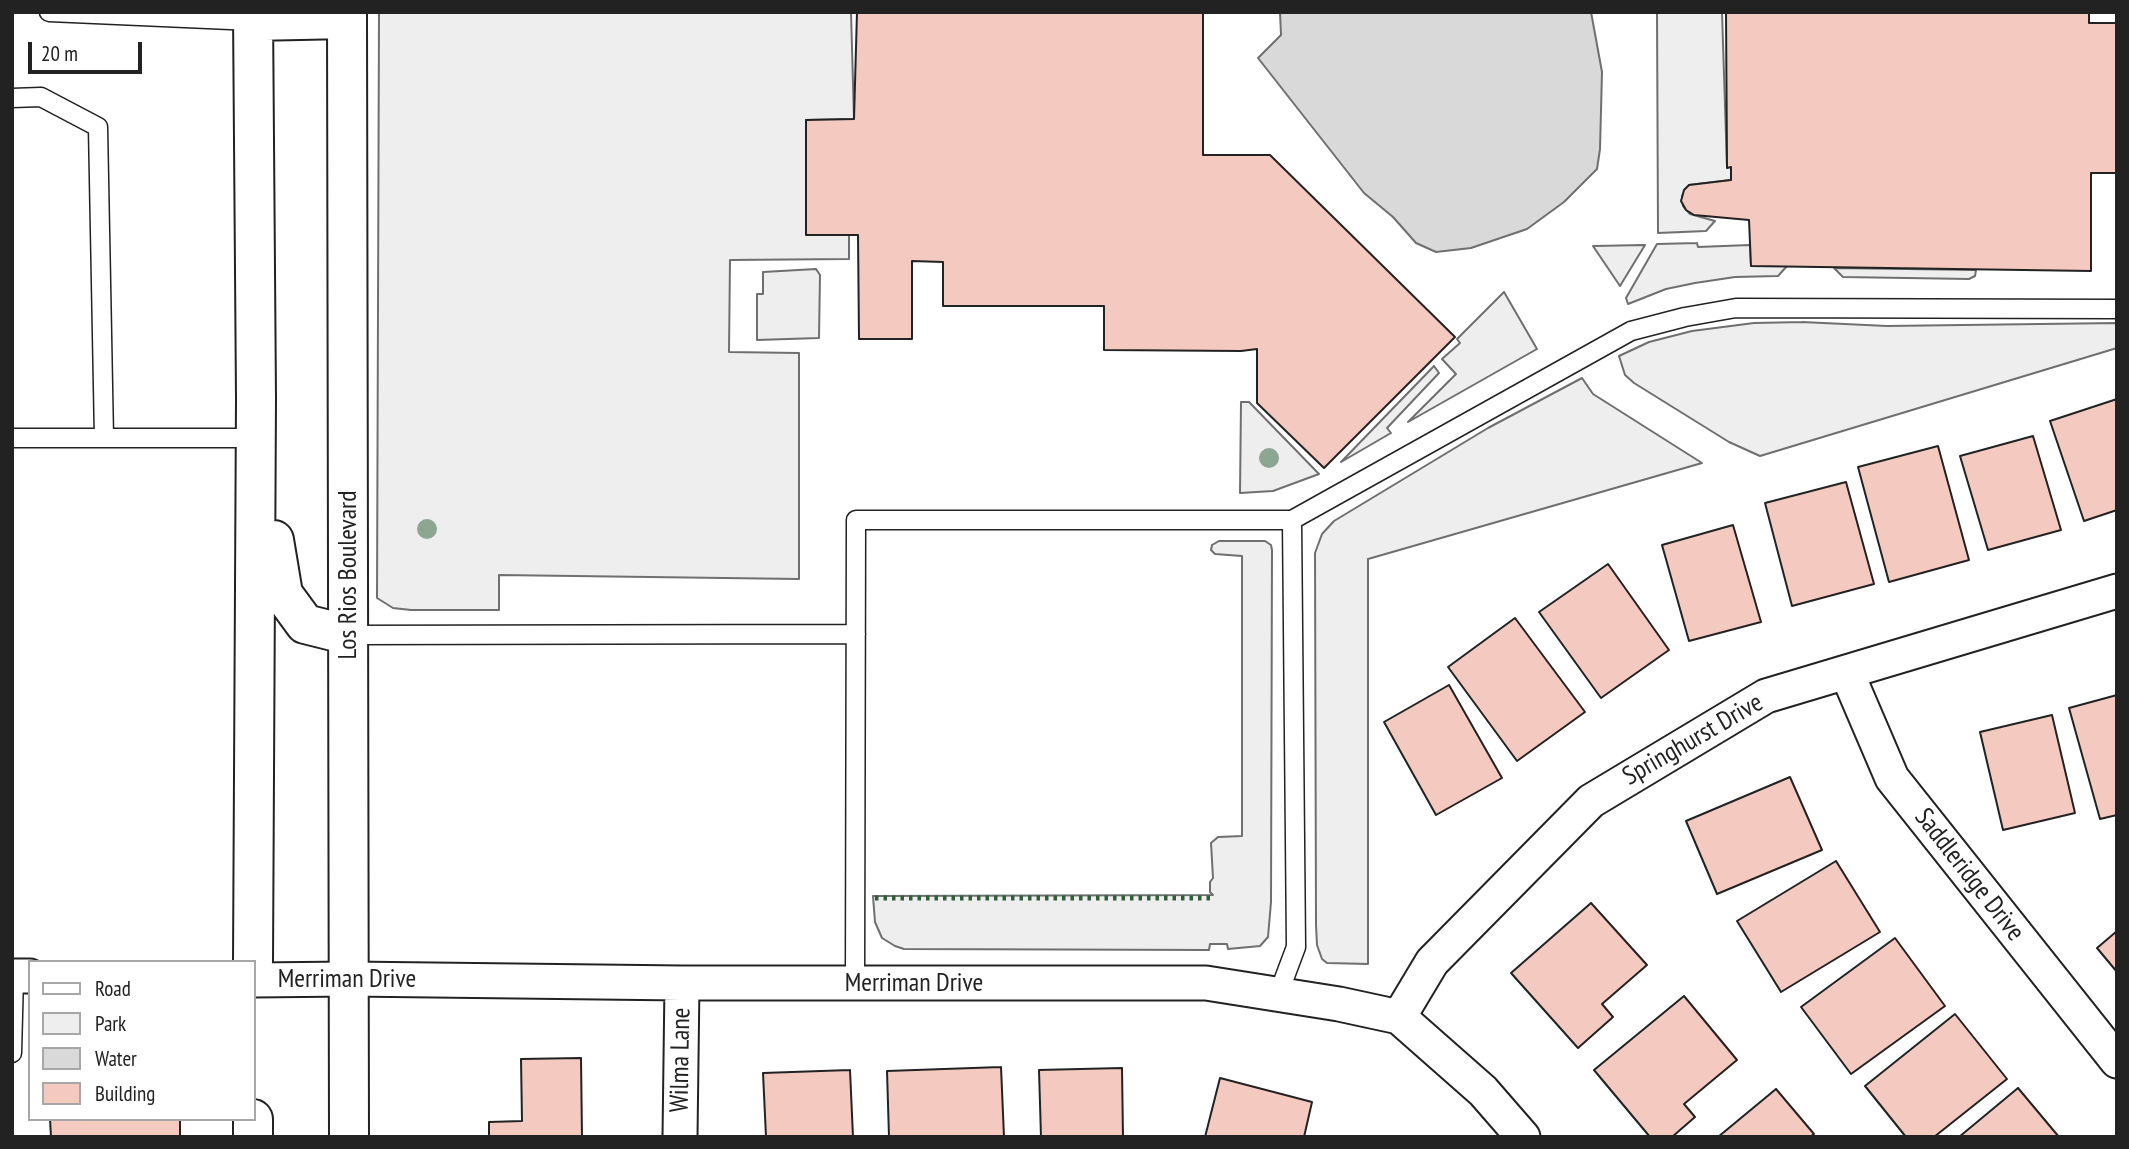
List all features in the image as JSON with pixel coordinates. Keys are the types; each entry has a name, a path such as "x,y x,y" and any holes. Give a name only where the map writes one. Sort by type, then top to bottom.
{"main road":[{"path":"253,960 256,400 253,17 347,16"},
{"name":"Los Rios Boulevard","path":"347,16 349,1137"},
{"path":"256,400 283,594 305,624 349,635"}],"street":[{"name":"Springhurst Drive","path":"1399,1017 1432,962 1591,801 1766,696 2117,591"},
{"name":"Saddleridge Drive","path":"1847,673 1892,778 2117,1061"},
{"name":"Merriman Drive","path":"256,980 855,984 1206,983 1339,1004 1399,1017 1483,1091 1523,1137"},
{"name":"Wilma Lane","path":"680,1137 682,983"}],"lane":[{"path":"49,12 253,17"},
{"path":"12,98 41,97 98,127 104,438"},
{"path":"855,984 856,520 1292,520 1631,331 1671,320 1736,307 2117,309"},
{"path":"12,438 256,438"},
{"path":"1278,995 1296,947 1292,520"},
{"path":"349,635 856,634"},
{"path":"12,1053 19,976"}],"green space":[{"path":"379,12 851,12 854,119 806,120 849,235 849,259 730,260 729,352 799,353 799,579 499,575 499,610 411,610 393,608 377,598"},
{"path":"1657,12 1722,12 1727,167 1731,167 1731,180 1689,185 1682,196 1683,206 1690,214 1715,221 1706,231 1658,233"},
{"path":"1697,243 1698,247 1750,245 1751,266 1787,266 1778,276 1735,277 1695,283 1666,289 1628,304 1626,298 1657,244"},
{"path":"1645,245 1620,286 1593,246"},
{"path":"1834,268 1976,270 1975,276 1969,279 1843,277"},
{"path":"816,269 820,275 819,338 757,340 757,294 763,294 763,272"},
{"path":"1504,292 1537,349 1408,422 1456,374 1442,359 1460,343 1457,339"},
{"path":"1754,323 1887,326 2117,323 2117,348 1760,456 1729,442 1634,383 1625,375 1619,356 1649,342 1692,331"},
{"path":"1434,366 1439,373 1387,428 1391,433 1341,462"},
{"path":"1582,378 1593,394 1702,463 1368,559 1368,964 1327,963 1322,959 1317,945 1316,925 1315,553 1322,534 1334,521 1488,428"},
{"path":"1241,402 1249,402 1319,474 1273,491 1240,493"},
{"path":"1219,541 1265,541 1271,545 1272,550 1271,902 1268,937 1260,946 1228,949 1227,944 1210,944 1209,950 904,949 882,938 875,922 873,896 1213,895 1210,892 1213,878 1211,843 1218,837 1242,836 1242,556 1215,554 1211,550 1212,545"}],"water":[{"path":"1280,12 1591,12 1602,72 1597,169 1564,202 1527,229 1471,248 1436,252 1416,243 1393,217 1364,193 1258,58 1281,35"}],"building":[{"path":"857,12 1203,12 1203,155 1270,155 1455,337 1324,468 1257,403 1257,349 1104,350 1104,306 943,306 943,262 912,261 912,339 859,339 858,235 806,235 806,120 854,119"},
{"path":"1726,12 2089,12 2089,23 2117,23 2117,173 2091,173 2091,271 1751,266 1749,220 1694,215 1686,210 1681,201 1684,190 1689,185 1731,180 1731,167 1727,168"},
{"path":"2117,399 2117,510 2084,521 2050,421"},
{"path":"2033,436 2061,530 1988,550 1960,456"},
{"path":"1938,446 1969,560 1889,582 1858,467"},
{"path":"1846,482 1874,584 1792,606 1765,503"},
{"path":"1733,525 1761,622 1689,641 1662,545"},
{"path":"1608,564 1669,650 1601,698 1539,612"},
{"path":"1515,618 1585,712 1517,761 1448,667"},
{"path":"1449,685 1502,778 1436,815 1384,722"},
{"path":"2117,695 2117,815 2100,819 2069,708"},
{"path":"2052,715 2075,813 2003,830 1980,732"},
{"path":"1790,777 1822,850 1717,894 1686,821"},
{"path":"1836,861 1880,932 1781,992 1737,921"},
{"path":"1591,903 1647,965 1602,1004 1613,1017 1578,1048 1511,973"},
{"path":"2117,931 2117,972 2097,948"},
{"path":"1895,938 1945,1006 1851,1074 1801,1007"},
{"path":"1684,996 1737,1060 1684,1104 1695,1117 1672,1137 1650,1137 1594,1070"},
{"path":"1955,1014 2007,1079 1934,1137 1906,1137 1865,1086"},
{"path":"581,1058 582,1137 489,1137 489,1122 522,1121 521,1059"},
{"path":"1001,1067 1004,1137 889,1137 887,1071"},
{"path":"1122,1068 1123,1137 1041,1137 1039,1070"},
{"path":"850,1070 853,1137 766,1137 763,1073"},
{"path":"1220,1078 1312,1102 1304,1137 1205,1137"},
{"path":"2018,1088 2059,1137 1959,1137"},
{"path":"1776,1089 1814,1134 1810,1137 1718,1137"},
{"path":"50,1121 180,1121 180,1137 51,1137"}],"hedge":[{"path":"875,898 1210,898"}]}
